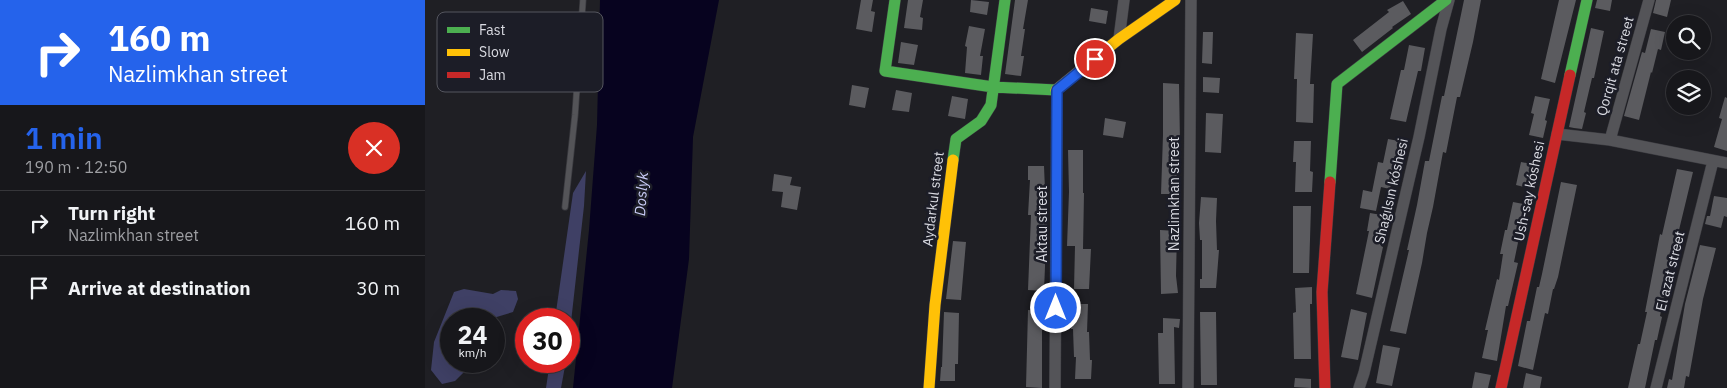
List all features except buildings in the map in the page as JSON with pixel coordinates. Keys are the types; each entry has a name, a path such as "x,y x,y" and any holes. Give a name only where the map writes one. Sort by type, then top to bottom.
{"street":[{"path":"895,0 885,71 993,87 1057,90 1119,39 1175,0"},
{"name":"Aydarkul street","path":"929,388 935,305 956,139 981,121 991,105 1005,0"},
{"path":"1119,39 1124,0"},
{"name":"Nazlimkhan street","path":"1188,388 1191,0"},
{"path":"1325,388 1322,292 1337,84 1447,0"},
{"name":"Shaǵılsın kóshesi","path":"1359,388 1417,146 1447,0"},
{"name":"Ush-say kóshesi","path":"1501,388 1587,0"},
{"name":"Qorqit ata street","path":"1610,140 1649,0"},
{"name":"Aktau street","path":"1055,388 1057,90"},
{"path":"1557,134 1610,140 1727,163"},
{"name":"El azat street","path":"1656,388 1713,161"}],"lane":[{"path":"565,207 577,92"}],"shaded area":[{"path":"586,171 573,308 557,308 573,193"},
{"path":"464,289 493,294 501,290 516,291 518,299 513,312 505,314 505,308 448,308 454,292"},
{"path":"440,327 440,373 463,373 455,381 442,384 431,370 434,342"},
{"path":"548,373 564,373 561,388 546,388"}],"water":[{"name":"Doslyk","path":"600,0 719,0 693,137 689,259 672,388 573,388 575,373 580,373 580,319 589,230 598,92 603,92 603,12 600,12"}],"traffic: fast":[{"path":"895,0 885,71 993,87 1056,90"},
{"path":"953,160 956,139 981,121 991,105 1005,0"},
{"path":"1330,182 1337,84 1446,0"},
{"path":"1570,75 1587,0"}],"traffic: slow":[{"path":"1056,90 1119,39 1175,0"},
{"path":"929,388 935,305 953,160"}],"traffic: jam":[{"path":"1501,388 1570,75"},
{"path":"1325,388 1322,292 1330,182"}],"route":[{"path":"1056,308 1057,90 1095,59"}]}
